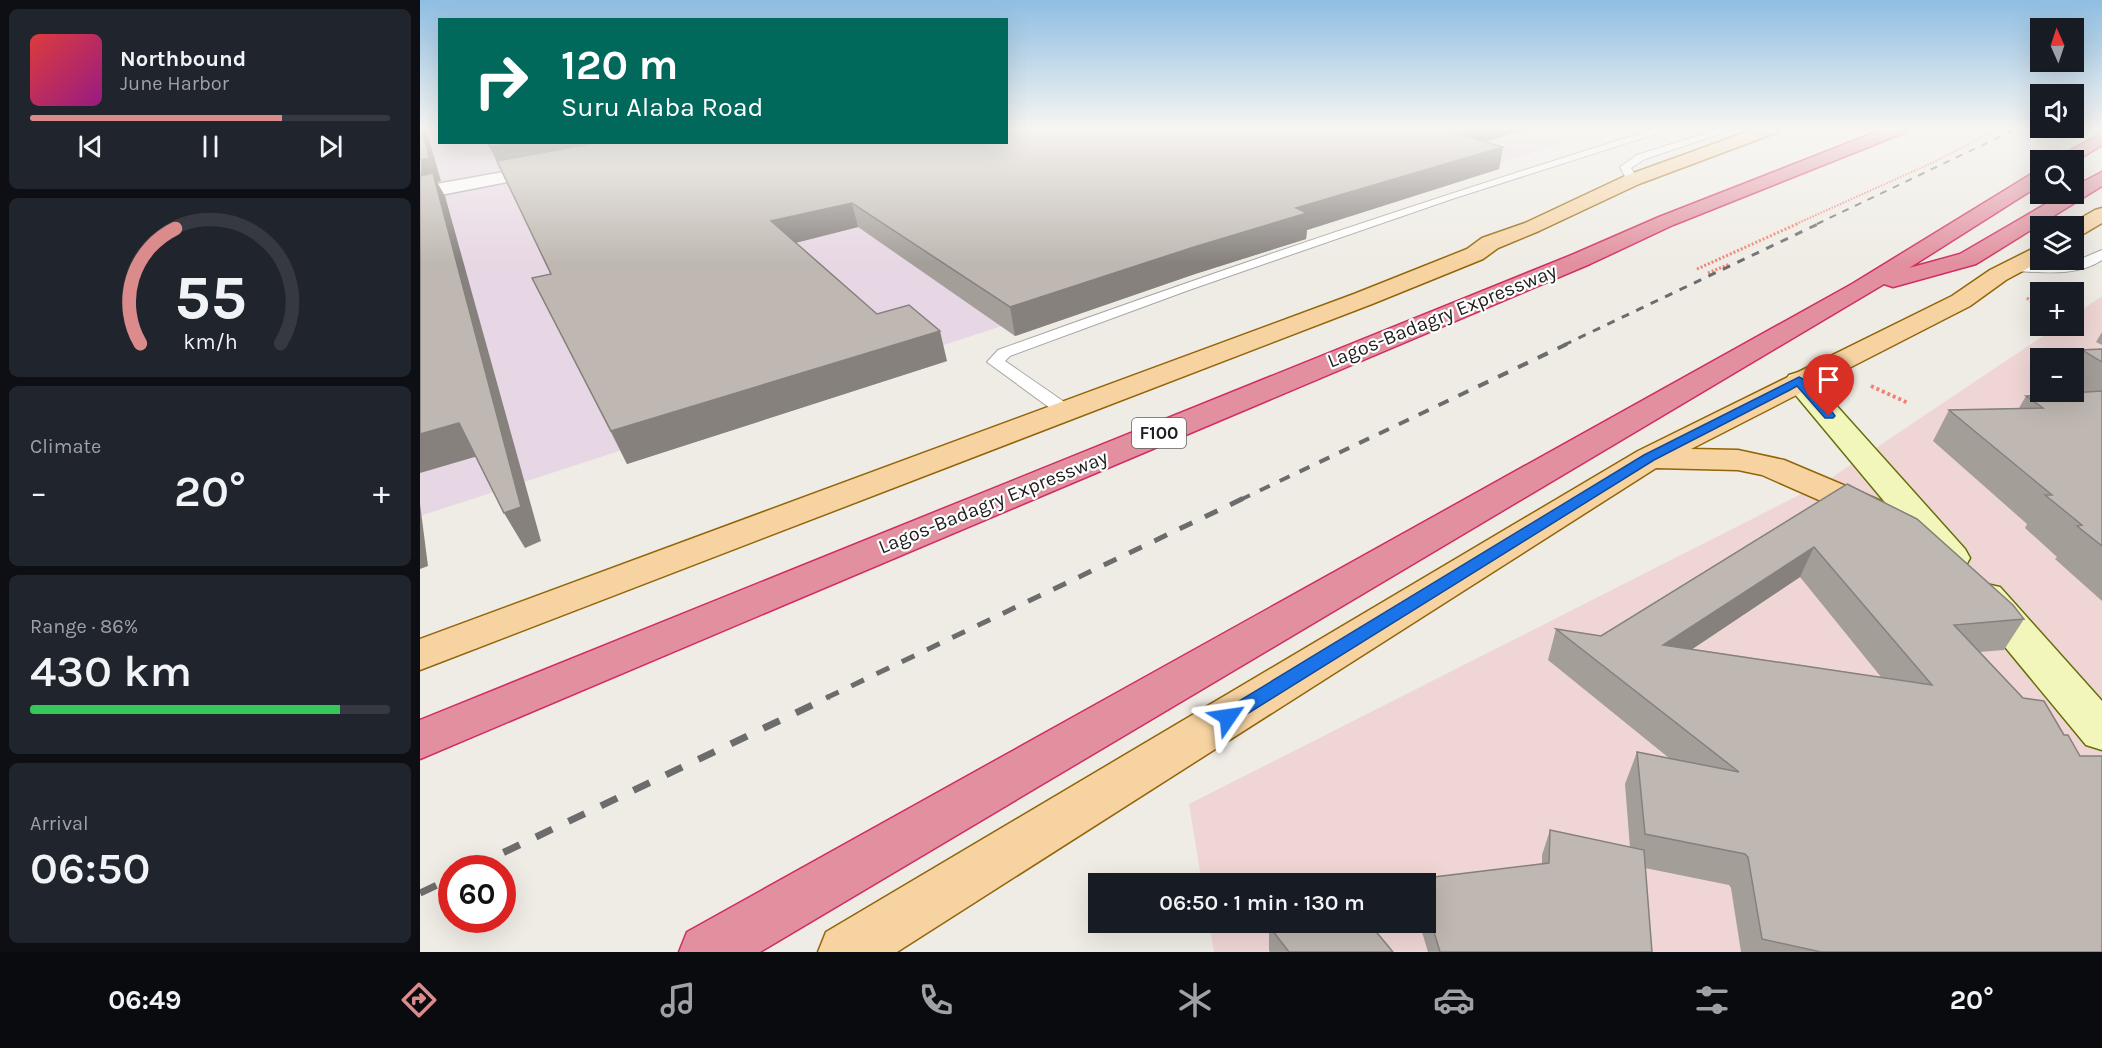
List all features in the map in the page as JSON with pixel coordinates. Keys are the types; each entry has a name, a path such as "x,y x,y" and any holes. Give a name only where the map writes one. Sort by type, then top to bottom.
{"highway":[{"path":"1666,221 1714,186 1744,173"},
{"name":"Lagos-Badagry Expressway","path":"420,740 1582,259 1666,221 1787,173"},
{"path":"1860,289 1968,260 2102,178"},
{"path":"707,952 1860,289 2030,183"}],"main road":[{"path":"420,655 1363,299 1474,254 1490,243 1532,227 1650,173"},
{"path":"2084,226 2102,215"},
{"path":"846,952 1649,458 1961,301 1998,275 2027,260"},
{"path":"1649,458 1738,460 1772,467 1934,537"}],"street":[{"path":"420,193 516,173"},
{"path":"1799,381 2102,732"}],"lane":[{"path":"420,188 506,173"},
{"path":"1067,412 995,362 1004,353 1184,287 1524,173"},
{"path":"1628,173 1632,180"},
{"path":"2027,260 2076,268 2093,261 2102,254"}],"path":[{"path":"1697,269 1909,173"},
{"path":"1708,273 1730,264"}],"shaded area":[{"path":"420,173 1470,173 420,516"},
{"path":"2102,296 2102,952 1214,952 1211,933 1436,933 1436,873 1200,873 1189,804 1825,482 2043,336 2084,336 2084,308"}],"building":[{"path":"433,173 521,507 504,513 459,423 420,434 420,176"},
{"path":"503,173 1413,173 1296,208 1307,213 1010,307 852,203 771,221 877,314 909,305 940,331 611,431 532,278 551,274"},
{"path":"2102,349 2102,362 2084,351"},
{"path":"2102,391 2102,546 2077,526 2082,525 2045,495 2052,495 1949,410 2043,408 2034,402 2084,402 2084,392"},
{"path":"1847,484 1917,519 2013,605 2024,619 1954,625 2023,698 2044,701 2064,735 2068,735 2080,756 2102,756 2102,952 1821,952 1762,939 1748,857 1745,854 1645,834 1637,752 1739,772 1556,629 1601,636","holes":["1814,547 1932,685 1663,645"]},
{"path":"1550,830 1644,850 1652,952 1440,952 1434,933 1436,877 1549,863"},
{"path":"1274,933 1377,933 1393,952 1289,952"}],"railway":[{"path":"1817,224 1923,173"},
{"path":"1564,345 1820,223"},
{"path":"1240,500 1567,344"},
{"path":"826,698 1244,498"},
{"path":"498,855 829,697"},
{"path":"420,893 438,885"}],"route":[{"path":"1228,717 1649,458 1784,388 1799,381 1829,416"}]}
